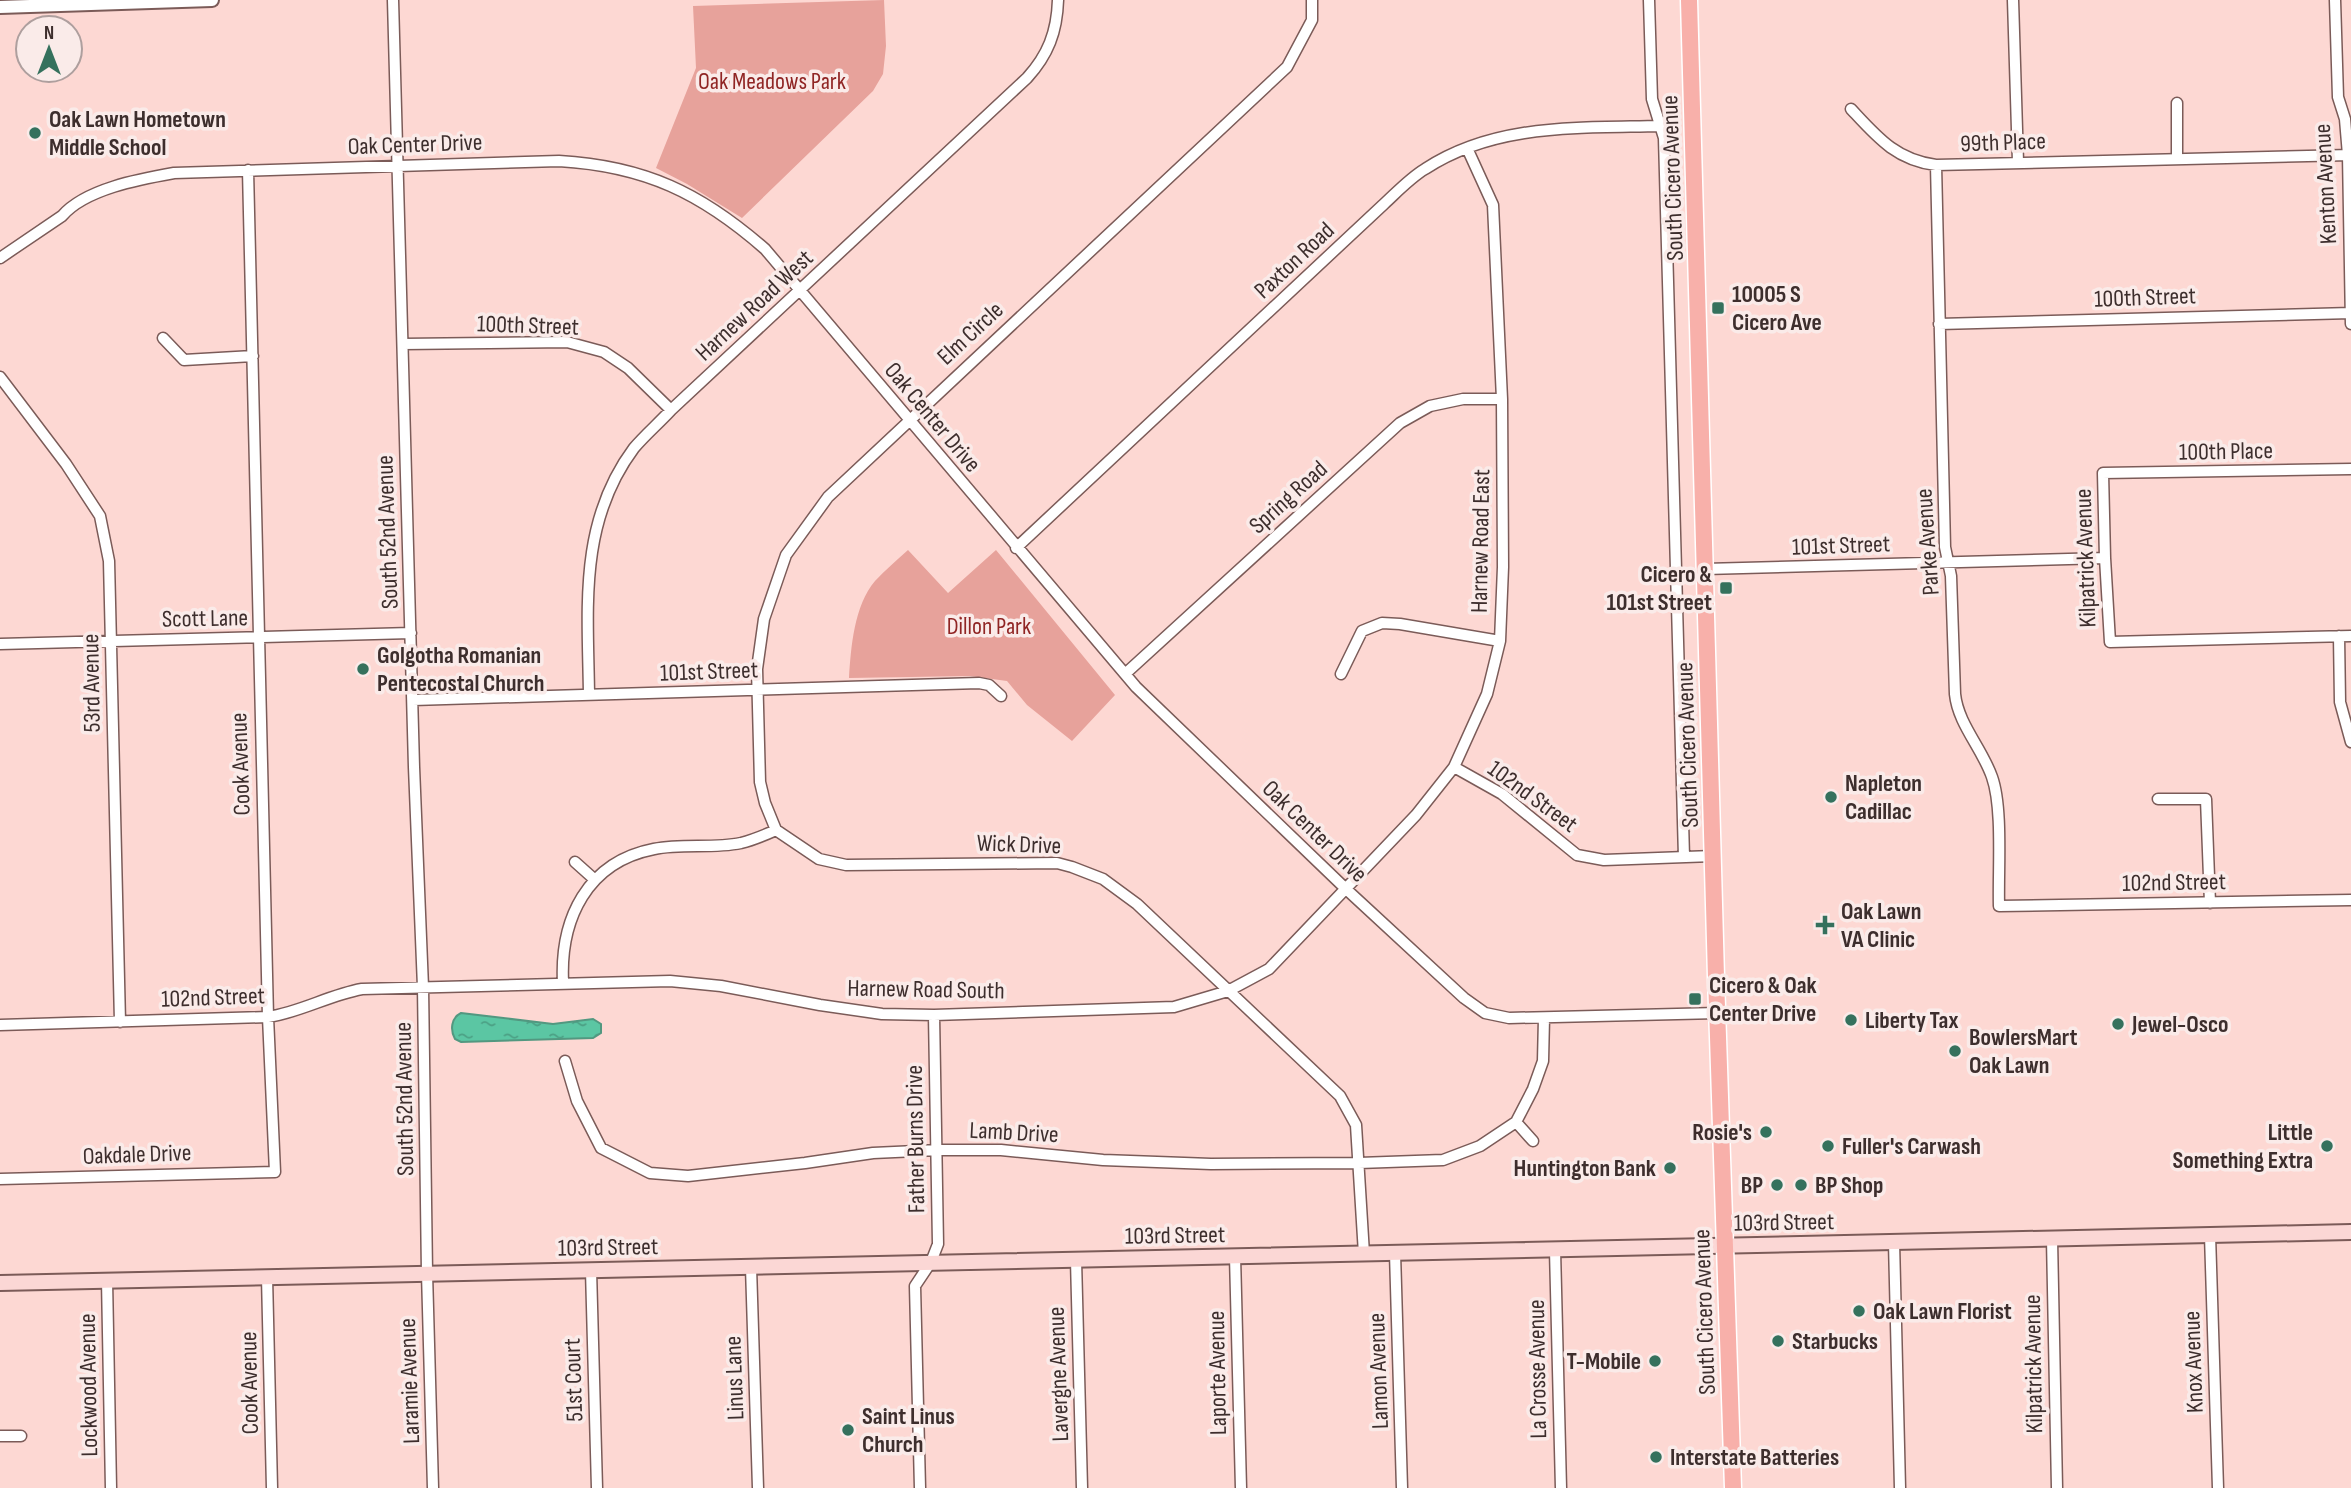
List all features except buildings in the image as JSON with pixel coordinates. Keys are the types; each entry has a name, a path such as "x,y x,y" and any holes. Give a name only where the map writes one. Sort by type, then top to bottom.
{"main road":[{"name":"South Cicero Avenue","path":"1689,0 1733,1488"},
{"name":"103rd Street","path":"0,1283 2351,1232"}],"street":[{"path":"0,7 55,3 212,0"},
{"name":"South 52nd Avenue","path":"393,0 423,987 427,1273"},
{"name":"Harnew Road West","path":"589,695 588,574 596,526 612,485 634,448 671,410 800,292 1039,65 1055,31 1058,0"},
{"name":"Elm Circle","path":"776,830 760,782 757,669 764,619 786,555 828,497 1287,66 1312,20 1312,0"},
{"name":"South Cicero Avenue","path":"1649,0 1652,99 1664,138 1684,857"},
{"path":"2013,0 2018,162"},
{"name":"Kenton Avenue","path":"2335,0 2337,85 2347,130 2349,155 2351,324"},
{"path":"2177,103 2177,159"},
{"name":"99th Place","path":"1851,109 1881,142 1904,157 1936,165 2349,155"},
{"name":"Paxton Road","path":"1016,548 1423,170 1467,148 1516,133 1660,126"},
{"name":"Harnew Road East","path":"1346,889 1416,815 1454,767 1488,694 1500,641 1503,567 1502,399 1493,205 1467,148"},
{"name":"Oak Center Drive","path":"0,258 67,210 113,187 132,180 174,173 559,161 589,163 645,176 687,193 718,211 765,249 1125,674 1182,733 1464,999 1485,1013 1509,1018 1718,1013"},
{"name":"Parke Avenue","path":"1936,165 1945,547 1951,576 1956,704 1992,776 1997,798 1998,906"},
{"name":"Cook Avenue","path":"248,170 268,1017 275,1171"},
{"name":"100th Street","path":"1939,324 2351,313"},
{"path":"163,338 184,360 253,356"},
{"name":"100th Street","path":"403,344 567,342 604,352 628,368 671,410"},
{"name":"53rd Avenue","path":"0,377 66,464 100,516 109,562 120,1021"},
{"name":"Spring Road","path":"1125,674 1399,423 1430,406 1463,399 1502,399"},
{"name":"100th Place","path":"2103,473 2351,469"},
{"name":"Kilpatrick Avenue","path":"2103,473 2110,642 2339,636"},
{"name":"101st Street","path":"1705,569 2105,558"},
{"path":"1340,674 1362,631 1382,623 1500,641"},
{"name":"Scott Lane","path":"0,643 411,634"},
{"path":"2351,636 2339,636 2340,702 2351,742"},
{"name":"101st Street","path":"413,700 979,684 989,685 1001,696"},
{"name":"102nd Street","path":"1454,767 1502,794 1577,855 1604,860 1713,856"},
{"path":"2158,799 2206,799 2210,903"},
{"path":"563,982 566,934 575,910 594,879 618,863 644,852 672,847 741,843 776,830"},
{"name":"Wick Drive","path":"776,830 819,859 846,865 1038,862 1072,867 1103,879 1129,897 1340,1096 1356,1125 1364,1254"},
{"path":"575,862 594,879"},
{"name":"Harnew Road South","path":"423,987 670,981 721,986 882,1014 934,1015 1174,1007 1228,991 1269,970 1346,889"},
{"name":"102nd Street","path":"1998,906 2351,900"},
{"name":"102nd Street","path":"0,1025 268,1017 286,1014 346,992 423,987"},
{"name":"Father Burns Drive","path":"920,1488 915,1286 931,1262 938,1244 934,1015"},
{"name":"Lamb Drive","path":"565,1061 577,1101 601,1148 650,1173 688,1176 873,1153 938,1150 1001,1150 1103,1160 1211,1164 1443,1160 1480,1146 1516,1122 1534,1088 1543,1060 1544,1018"},
{"path":"1516,1122 1533,1141"},
{"name":"Oakdale Drive","path":"0,1179 275,1171"},
{"name":"Knox Avenue","path":"2210,1235 2218,1488"},
{"name":"Kilpatrick Avenue","path":"2052,1239 2057,1488"},
{"path":"1894,1242 1900,1488"},
{"name":"La Crosse Avenue","path":"1555,1250 1561,1488"},
{"name":"Lamon Avenue","path":"1395,1253 1402,1488"},
{"name":"Laporte Avenue","path":"1236,1256 1241,1488"},
{"name":"Lavergne Avenue","path":"1076,1260 1082,1488"},
{"name":"Linus Lane","path":"751,1267 758,1488"},
{"name":"51st Court","path":"591,1270 597,1488"},
{"name":"Laramie Avenue","path":"427,1273 433,1488"},
{"name":"Cook Avenue","path":"267,1277 272,1488"},
{"name":"Lockwood Avenue","path":"107,1280 111,1488"},
{"path":"0,1436 21,1436"}],"green space":[{"name":"Oak Meadows Park","path":"884,0 886,46 883,74 873,91 742,218 656,168 696,68 693,6"},
{"name":"Dillon Park","path":"908,550 948,593 996,550 1115,695 1072,741 1027,705 1007,681 970,676 849,678 853,640 862,602 875,581"}],"water":[{"path":"461,1013 553,1024 593,1019 601,1024 601,1033 593,1038 461,1042 455,1039 452,1028 453,1021"}],"place":[{"name":"Oak Lawn Hometown Middle School","path":"35,133"},
{"name":"10005 S Cicero Ave","path":"1718,308"},
{"name":"Cicero & 101st Street","path":"1726,588"},
{"name":"Golgotha Romanian Pentecostal Church","path":"363,669"},
{"name":"Napleton Cadillac","path":"1831,797"},
{"name":"Oak Lawn VA Clinic","path":"1825,925"},
{"name":"Cicero & Oak Center Drive","path":"1695,999"},
{"name":"Liberty Tax","path":"1851,1020"},
{"name":"Jewel-Osco","path":"2118,1024"},
{"name":"BowlersMart Oak Lawn","path":"1955,1051"},
{"name":"Rosie's","path":"1766,1132"},
{"name":"Fuller's Carwash","path":"1828,1146"},
{"name":"Little Something Extra","path":"2327,1146"},
{"name":"Huntington Bank","path":"1670,1168"},
{"name":"BP","path":"1777,1185"},
{"name":"BP Shop","path":"1801,1185"},
{"name":"Oak Lawn Florist","path":"1859,1311"},
{"name":"Starbucks","path":"1778,1341"},
{"name":"T-Mobile","path":"1655,1361"},
{"name":"Saint Linus Church","path":"848,1430"},
{"name":"Interstate Batteries","path":"1656,1457"}]}
